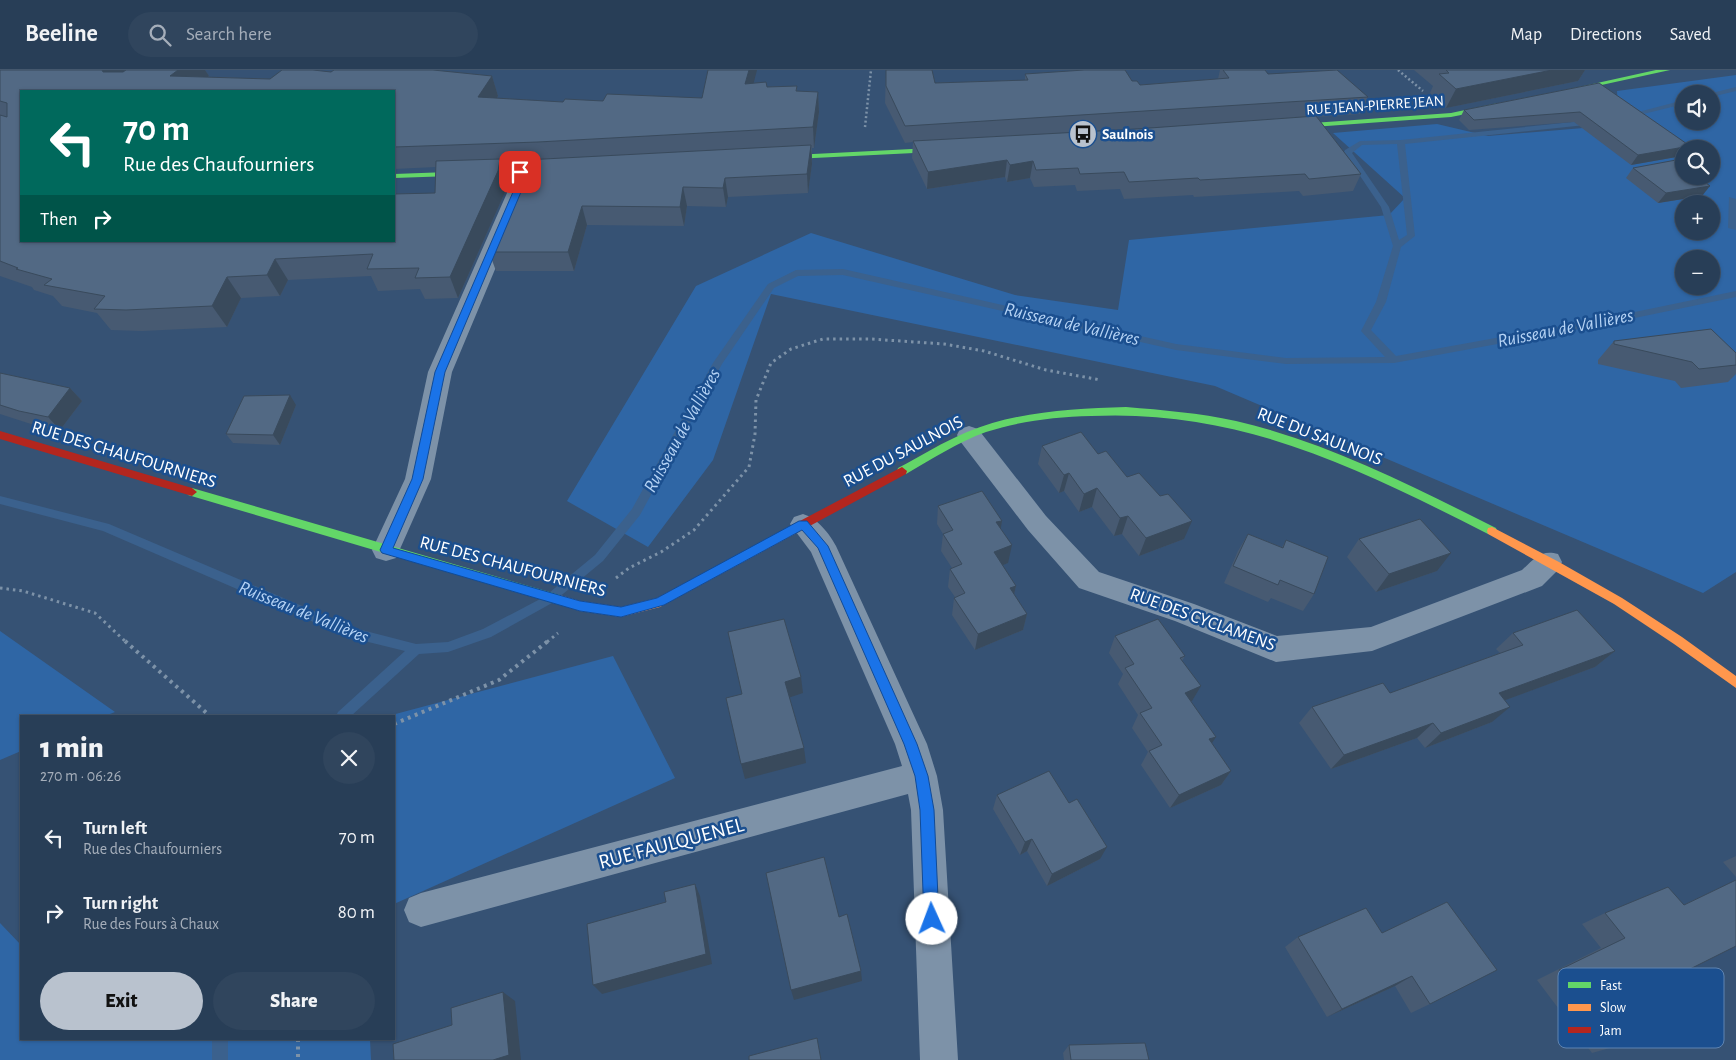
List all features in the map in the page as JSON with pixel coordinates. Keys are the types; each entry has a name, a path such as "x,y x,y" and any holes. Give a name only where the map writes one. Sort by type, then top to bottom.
{"street":[{"path":"1551,93 1666,70"},
{"name":"RUE JEAN-PIERRE JEAN","path":"1276,128 1451,115 1505,103"},
{"path":"766,159 964,148"},
{"path":"395,176 572,170"},
{"path":"386,550 418,479 440,372 517,192 520,172"},
{"name":"RUE DU SAULNOIS","path":"803,524 969,435 990,427 1030,417 1066,411 1150,411 1197,416 1285,438 1385,480 1495,533 1665,629 1736,683"},
{"name":"RUE DES CHAUFOURNIERS","path":"0,435 585,607 621,612 660,602 803,524"},
{"name":"RUE DES CYCLAMENS","path":"969,435 1036,523 1089,580 1184,612 1276,649 1372,639 1532,578 1548,562"},
{"path":"803,524 822,546 911,744 921,776 927,810 939,1060"},
{"name":"RUE FAULQUENEL","path":"422,910 921,776"}],"path":[{"path":"864,154 871,70"},
{"path":"395,724 499,680 629,568 661,552 694,530 749,467 755,434 756,400 771,363 790,349 823,339 871,339 944,344 984,352 1046,370 1103,380"},
{"path":"0,588 23,591 95,613 162,676 209,715"},
{"path":"298,1040 298,1060"}],"shaded area":[{"path":"1736,75 1736,572 1703,593 1215,386 771,294 713,460 648,547 567,501 696,286 811,233 1015,295 1118,310 1129,240 1389,215 1405,198 1333,133 1437,124 1488,136 1619,125 1617,91"},
{"path":"1729,197 1736,199 1736,230 1728,228"},
{"path":"0,631 115,712 108,715 20,715 20,751 0,760"},
{"path":"613,656 675,778 395,904 395,715 392,715"},
{"path":"0,923 20,944 20,1040 370,1040 371,1060 0,1060"}],"building":[{"path":"0,70 102,70 103,72 123,72 126,70 178,70 170,76 270,79 282,70 331,72 334,70 433,70 492,76 478,97 563,102 565,99 603,101 607,94 702,98 708,70 749,70 745,84 766,82 767,87 797,86 796,91 818,92 813,127 538,142 395,147 395,90 20,90 20,242 395,242 395,194 435,193 436,161 500,159 498,171 450,277 415,278 419,268 367,269 373,254 275,259 267,275 227,277 212,306 126,310 94,309 105,296 44,285 52,279 16,269 18,268 0,261 0,115 7,117 7,103 0,101"},
{"path":"886,70 932,70 935,83 1028,80 1025,74 1084,70 1125,70 1132,81 1137,81 1140,85 1229,78 1223,70 1265,70 1268,74 1337,70 1368,97 905,126 886,86"},
{"path":"1446,70 1552,70 1456,89 1439,74 1449,73"},
{"path":"1599,83 1681,140 1675,140 1675,149 1638,155 1580,112 1474,120 1464,110"},
{"path":"1316,116 1361,174 1309,179 1305,174 1129,182 1124,172 1080,174 1078,168 1036,170 1033,161 1010,165 1007,160 928,172 913,141 1136,129"},
{"path":"811,145 807,174 725,178 723,188 683,187 680,207 582,206 568,252 489,252 523,174 525,160"},
{"path":"1675,160 1675,185 1710,186 1666,193 1633,168"},
{"path":"1711,329 1736,353 1736,365 1699,369 1692,362 1614,344 1614,341"},
{"path":"0,373 70,388 48,417 19,411 0,405"},
{"path":"290,395 273,435 226,434 244,396"},
{"path":"1081,432 1098,454 1106,451 1127,477 1139,473 1160,496 1168,494 1192,521 1146,538 1128,516 1120,518 1097,488 1084,494 1069,473 1064,475 1042,446"},
{"path":"982,491 1002,521 996,522 1012,545 994,552 1016,586 1010,588 1027,614 978,634 954,598 965,593 950,569 962,564 943,534 953,530 938,506"},
{"path":"1420,519 1451,553 1389,574 1359,539"},
{"path":"1248,534 1283,548 1286,540 1328,557 1314,594 1280,580 1278,585 1233,566"},
{"path":"1577,610 1615,651 1499,693 1510,707 1441,733 1433,723 1344,755 1312,707 1383,683 1390,693 1523,645 1513,633"},
{"path":"784,619 801,677 785,682 804,748 741,764 726,698 742,694 728,632"},
{"path":"1158,619 1185,656 1180,658 1201,686 1185,693 1216,737 1209,739 1231,771 1179,795 1149,751 1162,745 1140,713 1152,708 1125,668 1134,664 1115,636"},
{"path":"1049,771 1069,803 1077,799 1107,847 1052,874 1032,839 1025,842 997,795"},
{"path":"824,857 839,917 847,914 861,971 791,990 766,873"},
{"path":"1736,880 1736,946 1692,968 1563,968 1625,938 1605,913 1668,887 1684,905"},
{"path":"695,884 706,954 593,985 587,924 666,902 664,892"},
{"path":"1447,902 1497,970 1430,1004 1412,976 1342,1009 1298,937 1366,908 1382,933"},
{"path":"503,992 509,1055 493,1060 394,1060 393,1044 452,1025 451,1008"},
{"path":"817,1038 821,1060 749,1060 749,1056"},
{"path":"1145,1043 1149,1060 1071,1060 1069,1045"}],"waterway":[{"name":"Ruisseau de Vallières","path":"1720,93 1736,89"},
{"name":"Ruisseau de Vallières","path":"1627,116 1675,104"},
{"name":"Ruisseau de Vallières","path":"1401,142 1592,122"},
{"name":"Ruisseau de Vallières","path":"1397,246 1385,207 1348,152 1360,143 1401,142"},
{"name":"Ruisseau de Vallières","path":"1397,246 1411,236 1401,142"},
{"name":"Ruisseau de Vallières","path":"1394,360 1366,331 1381,302 1397,246"},
{"name":"Ruisseau de Vallières","path":"416,649 448,647 487,633 548,600 599,558 636,512 718,363 771,286 796,273 843,272 1176,347 1286,361 1394,360"},
{"name":"Ruisseau de Vallières","path":"1394,360 1601,322 1736,294"},
{"name":"Ruisseau de Vallières","path":"0,500 105,527 352,633 416,649"},
{"path":"343,715 416,649"},
{"path":"220,1040 220,1060"}],"traffic: fast":[{"path":"1565,91 1666,70"},
{"path":"1285,127 1451,115 1498,105"},
{"path":"774,158 951,149"},
{"path":"395,176 561,170"},
{"path":"902,471 969,435 1018,420 1068,413 1126,410 1182,415 1236,425 1289,440 1340,459 1442,505 1492,531"},
{"path":"192,492 560,600"}],"traffic: slow":[{"path":"560,600 580,606 621,612 660,602 802,525"},
{"path":"1492,531 1618,601 1678,640 1736,683"}],"traffic: jam":[{"path":"0,435 192,492"},
{"path":"802,525 902,471"}],"place":[{"name":"Saulnois","path":"1083,134"}],"route":[{"path":"520,172 517,192 440,372 418,479 386,550 580,606 621,612 660,602 803,524 822,546 911,744 921,776 927,810 932,919"}]}
